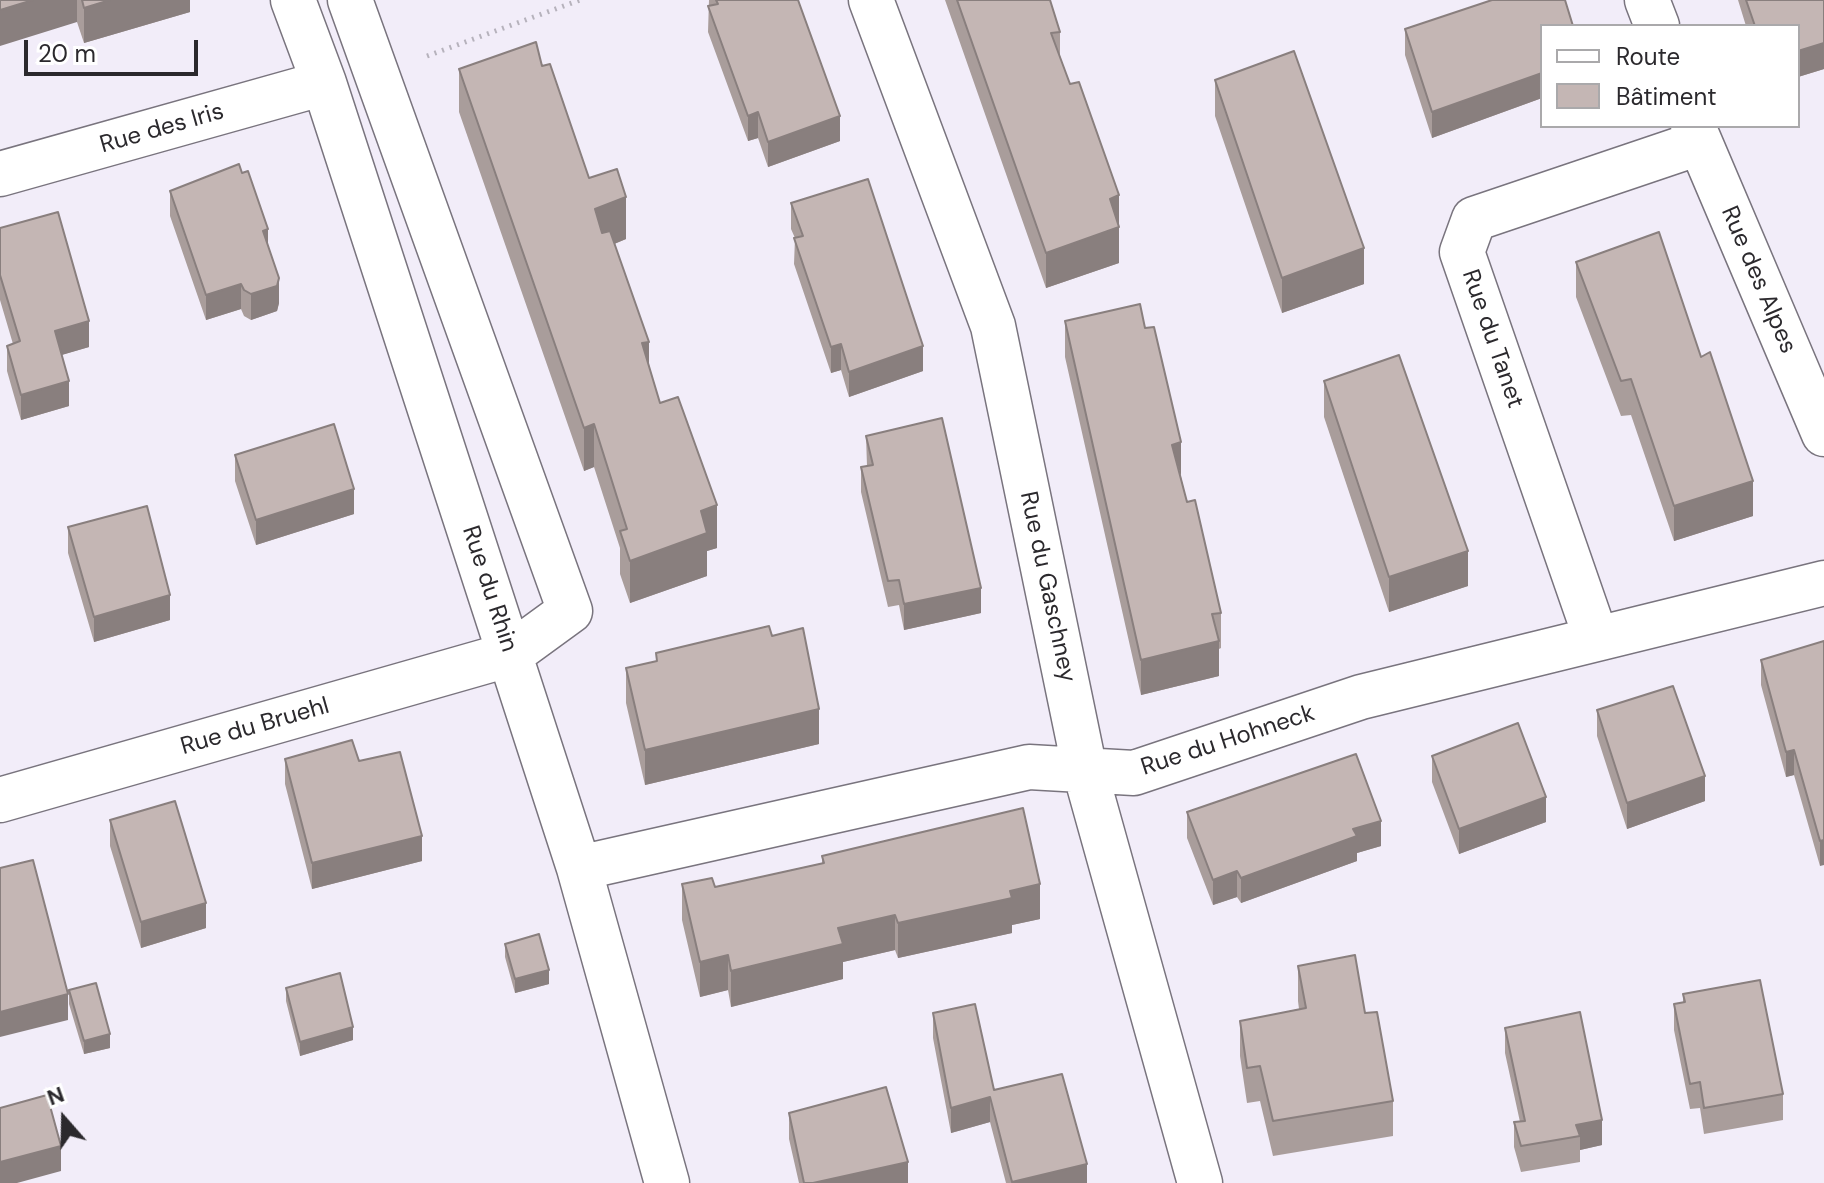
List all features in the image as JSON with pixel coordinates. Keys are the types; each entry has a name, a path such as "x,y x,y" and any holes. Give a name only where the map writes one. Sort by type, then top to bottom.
{"street":[{"name":"Rue du Rhin","path":"293,0 324,83 579,868 667,1183"},
{"path":"350,0 570,611 511,654"},
{"name":"Rue du Gaschney","path":"871,0 993,326 1085,771 1200,1183"},
{"path":"1647,0 1656,24"},
{"name":"Rue des Iris","path":"0,174 324,83"},
{"name":"Rue des Alpes","path":"1696,135 1824,434"},
{"name":"Rue du Tanet","path":"1596,638 1462,252 1474,219 1696,135"},
{"name":"Rue du Hohneck","path":"579,868 1029,767 1134,773 1361,697 1824,583"},
{"name":"Rue du Bruehl","path":"0,800 511,654"}],"path":[{"path":"376,74 580,0"}],"building":[{"path":"0,0 33,0 0,10"},
{"path":"82,0 110,0 84,8"},
{"path":"716,0 798,0 840,116 768,142 758,112 748,116 708,6 718,4"},
{"path":"957,0 1050,0 1060,32 1051,33 1070,84 1079,82 1119,195 1110,199 1119,227 1046,253"},
{"path":"1492,0 1565,0 1572,24 1540,24 1540,74 1432,112 1405,29"},
{"path":"1746,0 1824,0 1824,43 1800,50 1800,24 1754,24"},
{"path":"536,42 542,66 550,64 589,178 617,169 626,197 595,209 602,233 610,231 649,342 642,343 660,403 678,397 717,505 701,511 707,533 630,561 620,531 627,529 594,424 584,428 459,69"},
{"path":"1294,51 1364,248 1282,278 1215,80"},
{"path":"239,164 242,173 248,171 268,229 263,231 279,278 277,286 251,294 241,284 206,295 170,191"},
{"path":"868,179 923,346 849,372 841,344 831,347 794,238 803,236 791,203"},
{"path":"58,212 89,321 55,331 69,381 21,395 7,346 20,341 0,275 0,228"},
{"path":"1659,232 1701,357 1710,352 1753,481 1674,506 1631,379 1621,381 1576,262"},
{"path":"1140,304 1145,328 1154,327 1181,442 1172,445 1187,502 1195,500 1221,613 1212,614 1219,641 1141,660 1065,321"},
{"path":"1399,355 1468,551 1389,577 1324,381"},
{"path":"942,418 981,588 904,604 899,580 888,581 861,467 873,465 866,436"},
{"path":"334,424 354,489 256,520 235,455"},
{"path":"147,506 170,595 94,617 68,527"},
{"path":"769,626 772,636 803,628 819,709 645,750 626,668 657,661 656,653"},
{"path":"1824,641 1824,840 1820,841 1794,750 1786,752 1761,660"},
{"path":"1673,686 1705,776 1627,803 1597,710"},
{"path":"1518,723 1546,797 1459,829 1432,756"},
{"path":"352,740 359,761 400,752 422,836 312,863 285,759"},
{"path":"1356,754 1381,821 1353,829 1357,836 1241,878 1237,871 1213,880 1187,812"},
{"path":"175,801 206,903 141,922 110,820"},
{"path":"1023,808 1040,884 1010,891 1012,898 898,923 895,915 838,928 843,944 731,971 728,955 700,962 682,884 712,878 715,887 824,863 822,856"},
{"path":"33,860 68,994 0,1012 0,868"},
{"path":"539,934 549,970 515,979 505,944"},
{"path":"1355,955 1365,1013 1377,1012 1393,1101 1273,1121 1260,1066 1247,1068 1240,1021 1306,1008 1298,966"},
{"path":"340,973 353,1027 300,1042 286,988"},
{"path":"1760,980 1783,1094 1704,1108 1700,1082 1690,1084 1674,1004 1685,1002 1683,994"},
{"path":"96,983 110,1034 84,1041 69,990"},
{"path":"975,1004 994,1090 1062,1074 1087,1164 1012,1182 990,1097 951,1108 933,1013"},
{"path":"1580,1012 1602,1120 1576,1125 1580,1136 1521,1146 1514,1122 1525,1121 1505,1028"},
{"path":"886,1087 908,1162 804,1183 789,1113"},
{"path":"47,1095 61,1146 0,1162 0,1108"}]}
